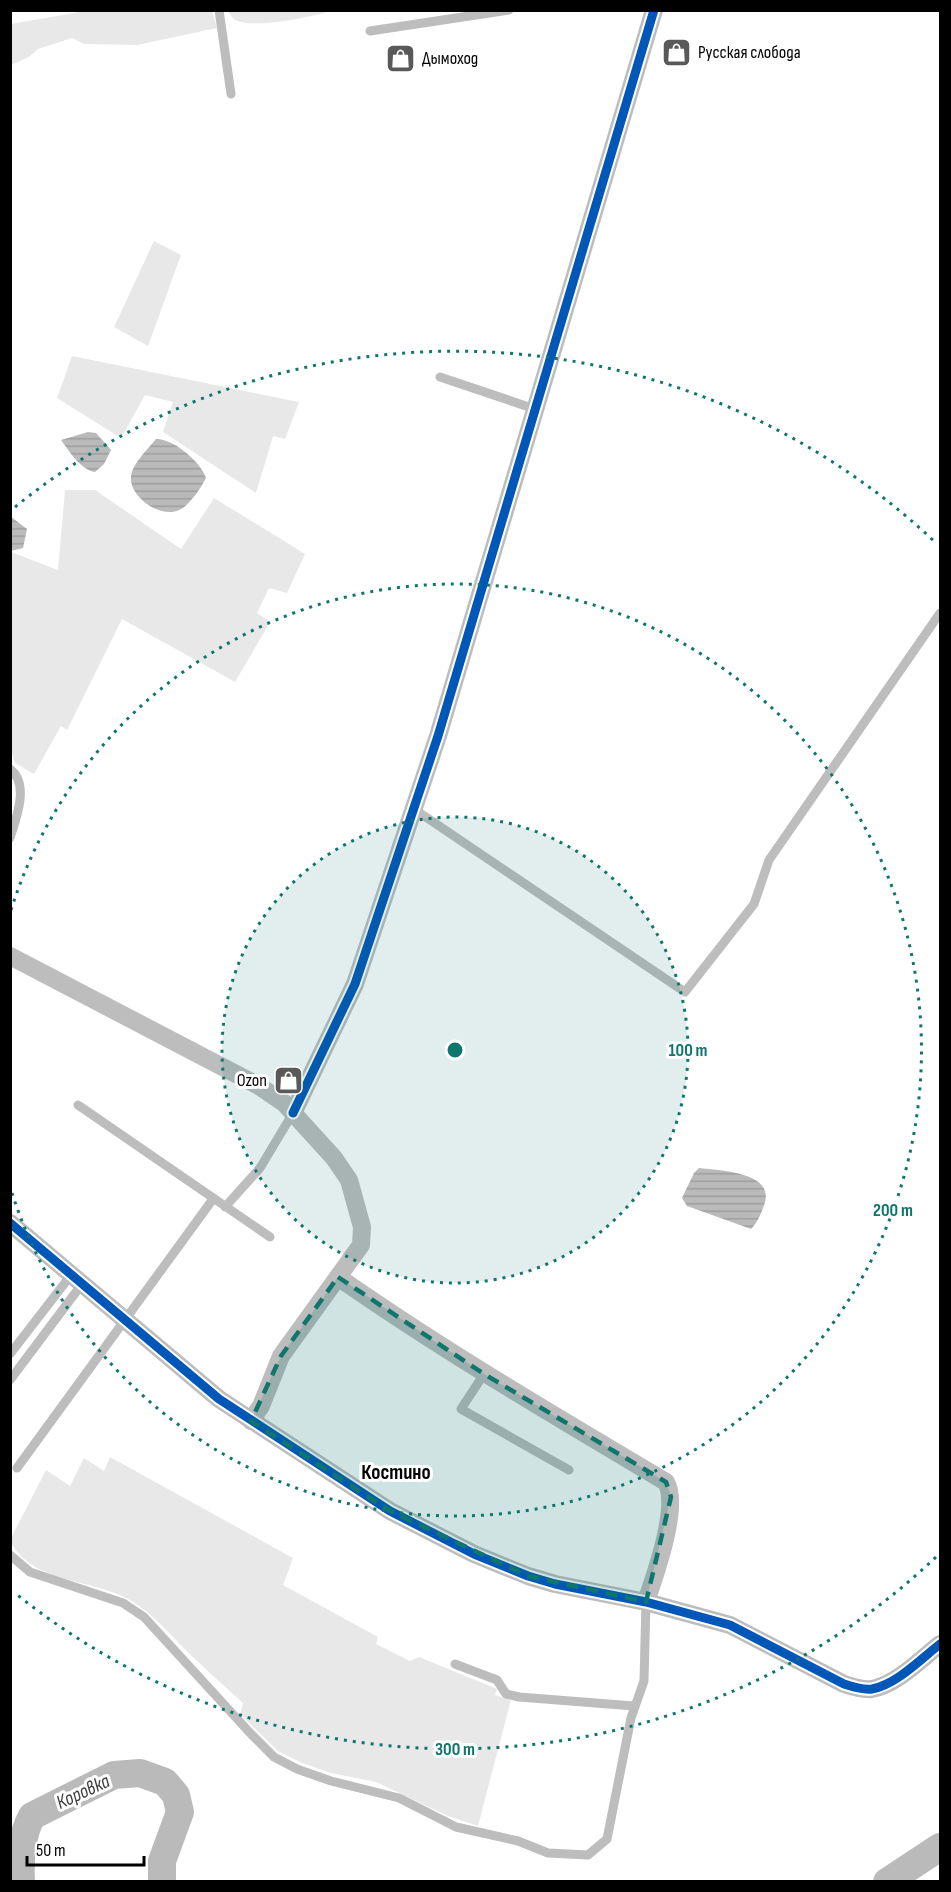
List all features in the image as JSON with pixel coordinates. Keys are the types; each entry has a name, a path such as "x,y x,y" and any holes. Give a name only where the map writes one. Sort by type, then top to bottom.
{"street":[{"path":"293,1113 355,984 438,736 654,10"},
{"path":"10,956 273,1094 343,1169 359,1208 362,1227 361,1245 281,1356 261,1406 251,1421"},
{"path":"10,1222 210,1392 390,1511 474,1554 555,1584 646,1602 730,1625 844,1684 858,1688 871,1689 884,1684 940,1644"},
{"path":"338,1277 408,1327 666,1482 671,1497 666,1528 646,1602"}],"lane":[{"path":"219,10 231,94"},
{"path":"370,31 509,10"},
{"path":"440,377 534,409"},
{"path":"414,809 685,992 754,904 769,861 940,613"},
{"path":"10,769 17,776 20,791 10,838"},
{"path":"78,1106 270,1237"},
{"path":"225,1207 260,1168 293,1113"},
{"path":"17,1468 213,1199"},
{"path":"10,1354 76,1280"},
{"path":"10,1380 76,1280"},
{"path":"484,1374 460,1409 569,1470"},
{"path":"10,1555 30,1572 123,1603 144,1617 177,1651 216,1698 274,1757 297,1769 331,1781 399,1798 456,1827 508,1838 549,1853 588,1855 607,1839 634,1706 644,1681 646,1602"},
{"path":"455,1664 497,1680 506,1694 634,1706"}],"highlighted area":[{"path":"338,1277 484,1374 666,1482 671,1497 646,1602 528,1576 390,1511 251,1421 281,1356"}],"shaded area":[{"path":"91,10 212,11 217,28 137,45 84,44 72,38 38,49 29,57 11,65 11,24"},
{"path":"228,11 331,11 273,22 250,23 233,18"},
{"path":"154,241 181,255 148,346 114,327"},
{"path":"72,356 299,402 285,439 273,436 256,493 163,432 173,402 145,395 121,438 57,398"},
{"path":"88,432 96,433 111,450 104,464 95,472 80,464 61,440"},
{"path":"156,439 171,443 186,452 199,465 206,478 187,505 172,512 156,509 148,504 141,499 132,485 131,478 134,468 140,457"},
{"path":"65,490 95,490 181,549 214,498 305,554 287,593 269,588 257,613 270,622 235,682 122,619 67,730 61,726 34,774 15,763 11,750 11,552 58,570"},
{"path":"10,516 27,529 23,548 11,551"},
{"path":"699,1168 734,1172 756,1180 763,1187 766,1196 763,1208 751,1229 687,1206 682,1198 694,1173"},
{"path":"110,1457 293,1558 283,1585 378,1637 376,1644 410,1661 419,1657 497,1689 495,1695 511,1700 478,1826 448,1816 376,1782 331,1773 302,1763 278,1751 240,1714 243,1703 143,1609 107,1590 44,1571 30,1564 19,1553 10,1540 46,1470 70,1486 84,1458 104,1471"}],"waterway":[{"name":"Коровка","path":"21,1882 22,1848 32,1816 114,1775 140,1773 165,1782 176,1795 180,1812 162,1861 162,1882"},
{"name":"Коровка","path":"887,1882 940,1847"}],"cycle path":[{"path":"293,1113 355,984 438,736 654,10"},
{"path":"10,1223 219,1399 390,1511 474,1554 528,1576 555,1584 646,1602 730,1625 844,1684 858,1688 872,1689 890,1682 940,1644"}],"place":[{"name":"Русская слобода","path":"677,52"},
{"name":"Дымоход","path":"401,58"},
{"name":"Ozon","path":"288,1080"}],"district":[{"name":"Костино","path":"396,1472"}]}
